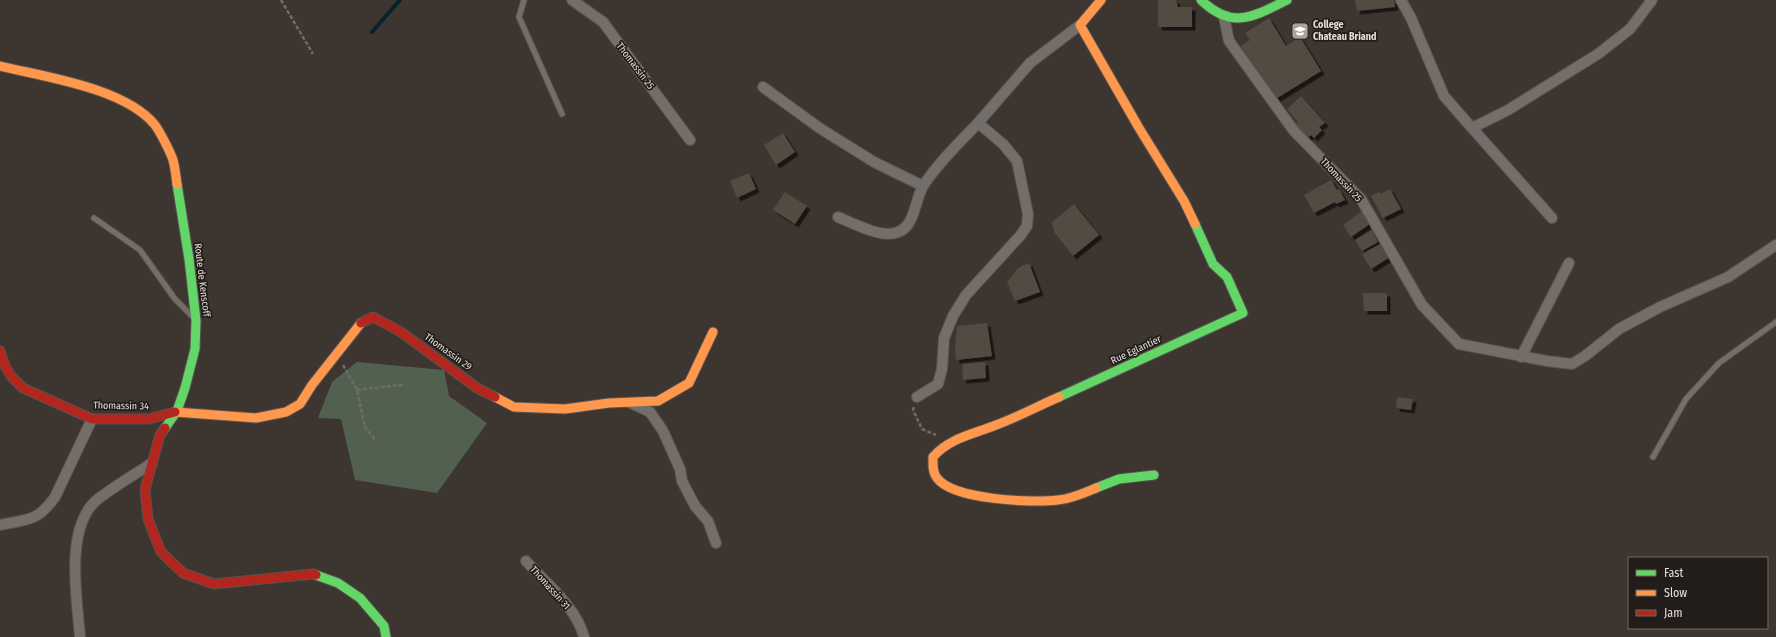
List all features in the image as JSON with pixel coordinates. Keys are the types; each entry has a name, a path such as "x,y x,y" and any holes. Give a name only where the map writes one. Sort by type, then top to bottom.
{"street":[{"name":"Thomassin 25","path":"572,0 603,22 690,140"},
{"path":"838,217 878,233 892,233 901,231 912,219 924,186 934,170 1030,64 1080,25 1101,0"},
{"path":"1201,0 1208,9 1224,17 1242,19 1262,13 1287,0"},
{"path":"1401,0 1411,18 1444,96 1552,218"},
{"path":"1472,128 1508,110 1598,54 1630,29 1652,0"},
{"name":"Thomassin 25","path":"1224,17 1229,41 1294,131 1360,199 1422,305 1459,344 1521,357"},
{"name":"Rue Eglantier","path":"1080,25 1139,128 1184,201 1213,264 1227,277 1244,313 997,425 951,442 940,449 933,457 933,470 936,477 943,484 979,497 1021,500 1058,500 1072,497 1119,479 1154,475"},
{"name":"Route de Kenscoff","path":"0,66 114,96 137,108 156,125 173,160 189,259 196,322 194,349 186,388 177,411 160,435 145,489 148,519 161,552 182,573 214,584 313,574 338,583 360,598 384,626 386,637"},
{"path":"763,86 821,129 874,162 924,186"},
{"path":"917,397 938,384 942,369 944,338 953,316 966,294 1020,236 1027,226 1028,214 1017,161 1003,144 978,123"},
{"path":"1569,263 1521,357 1572,364 1585,356 1619,329 1660,307 1728,277 1776,245"},
{"name":"Thomassin 29","path":"177,411 206,415 256,418 286,412 300,404 360,323 373,317 401,332 477,388 514,407 564,409 609,403 658,401 689,383 713,332"},
{"name":"Thomassin 34","path":"0,351 5,366 11,376 23,388 92,418 150,419 177,411"},
{"path":"630,402 650,412 663,431 680,469 682,480 695,506 708,521 716,543"},
{"path":"0,525 36,518 47,508 55,497 92,418"},
{"path":"80,637 76,581 76,545 81,522 97,500 152,464"},
{"name":"Thomassin 31","path":"526,561 571,609 582,629 584,637"}],"lane":[{"path":"524,0 519,17 562,114"},
{"path":"94,218 140,250 175,299 196,322"},
{"path":"1653,457 1686,400 1719,363 1776,322"}],"path":[{"path":"281,0 313,54"},
{"path":"336,355 346,369 357,390 364,426 376,442"},
{"path":"357,390 399,385 405,386"},
{"path":"917,397 913,410 922,429 951,442"}],"green space":[{"path":"357,362 444,370 449,396 487,423 437,493 355,480 341,419 318,418 332,382"}],"building":[{"path":"1158,0 1176,0 1178,7 1192,7 1192,27 1158,27"},
{"path":"1355,0 1394,0 1395,7 1357,11"},
{"path":"1269,18 1286,46 1300,37 1321,71 1274,100 1240,46 1250,40 1245,33"},
{"path":"1301,96 1325,123 1319,127 1322,130 1314,138 1311,135 1306,139 1294,125 1298,122 1287,109"},
{"path":"783,133 795,152 776,165 764,145"},
{"path":"749,173 756,189 737,198 730,181"},
{"path":"1331,180 1337,190 1339,189 1345,200 1336,204 1335,202 1314,213 1304,195"},
{"path":"1390,189 1401,209 1383,218 1371,196 1379,192 1381,194"},
{"path":"785,192 807,206 795,224 773,210"},
{"path":"1074,204 1099,235 1073,256 1054,232 1052,222"},
{"path":"1362,211 1371,223 1351,237 1343,225"},
{"path":"1372,230 1378,242 1362,251 1355,240"},
{"path":"1380,244 1390,257 1371,269 1362,254"},
{"path":"1029,263 1040,292 1015,301 1007,282 1018,268"},
{"path":"1363,293 1387,293 1387,311 1364,311"},
{"path":"987,323 992,356 956,360 955,347 957,326"},
{"path":"985,362 986,378 963,380 962,364"},
{"path":"1397,397 1413,399 1411,410 1396,408"}],"waterway":[{"path":"372,32 400,0"}],"traffic: fast":[{"path":"1201,0 1212,9 1233,18 1243,18 1253,15 1287,0"},
{"path":"165,428 177,411 185,388 195,349 196,321 189,259 177,184"},
{"path":"1059,397 1243,313 1227,277 1213,264 1195,224"},
{"path":"1096,488 1119,479 1154,475"},
{"path":"316,575 338,583 360,598 384,626 386,637"}],"traffic: slow":[{"path":"1101,0 1080,25 1139,128 1184,201 1195,224"},
{"path":"0,66 61,80 105,93 142,112 160,132 173,160 177,184"},
{"path":"175,412 256,418 286,412 300,404 312,385 361,323"},
{"path":"495,397 514,407 565,409 609,403 658,401 689,383 713,332"},
{"path":"1059,397 1012,419 962,437 946,445 933,457 934,473 937,478 946,485 959,491 975,495 1013,500 1046,501 1063,499 1077,496 1096,488"}],"traffic: jam":[{"path":"361,323 373,317 401,332 477,388 495,397"},
{"path":"0,351 5,366 11,376 23,388 92,419 149,419 175,412"},
{"path":"165,428 160,435 145,489 148,519 161,552 183,573 214,584 313,574 316,575"}],"place":[{"name":"College Chateau Briand","path":"1300,31"}]}
